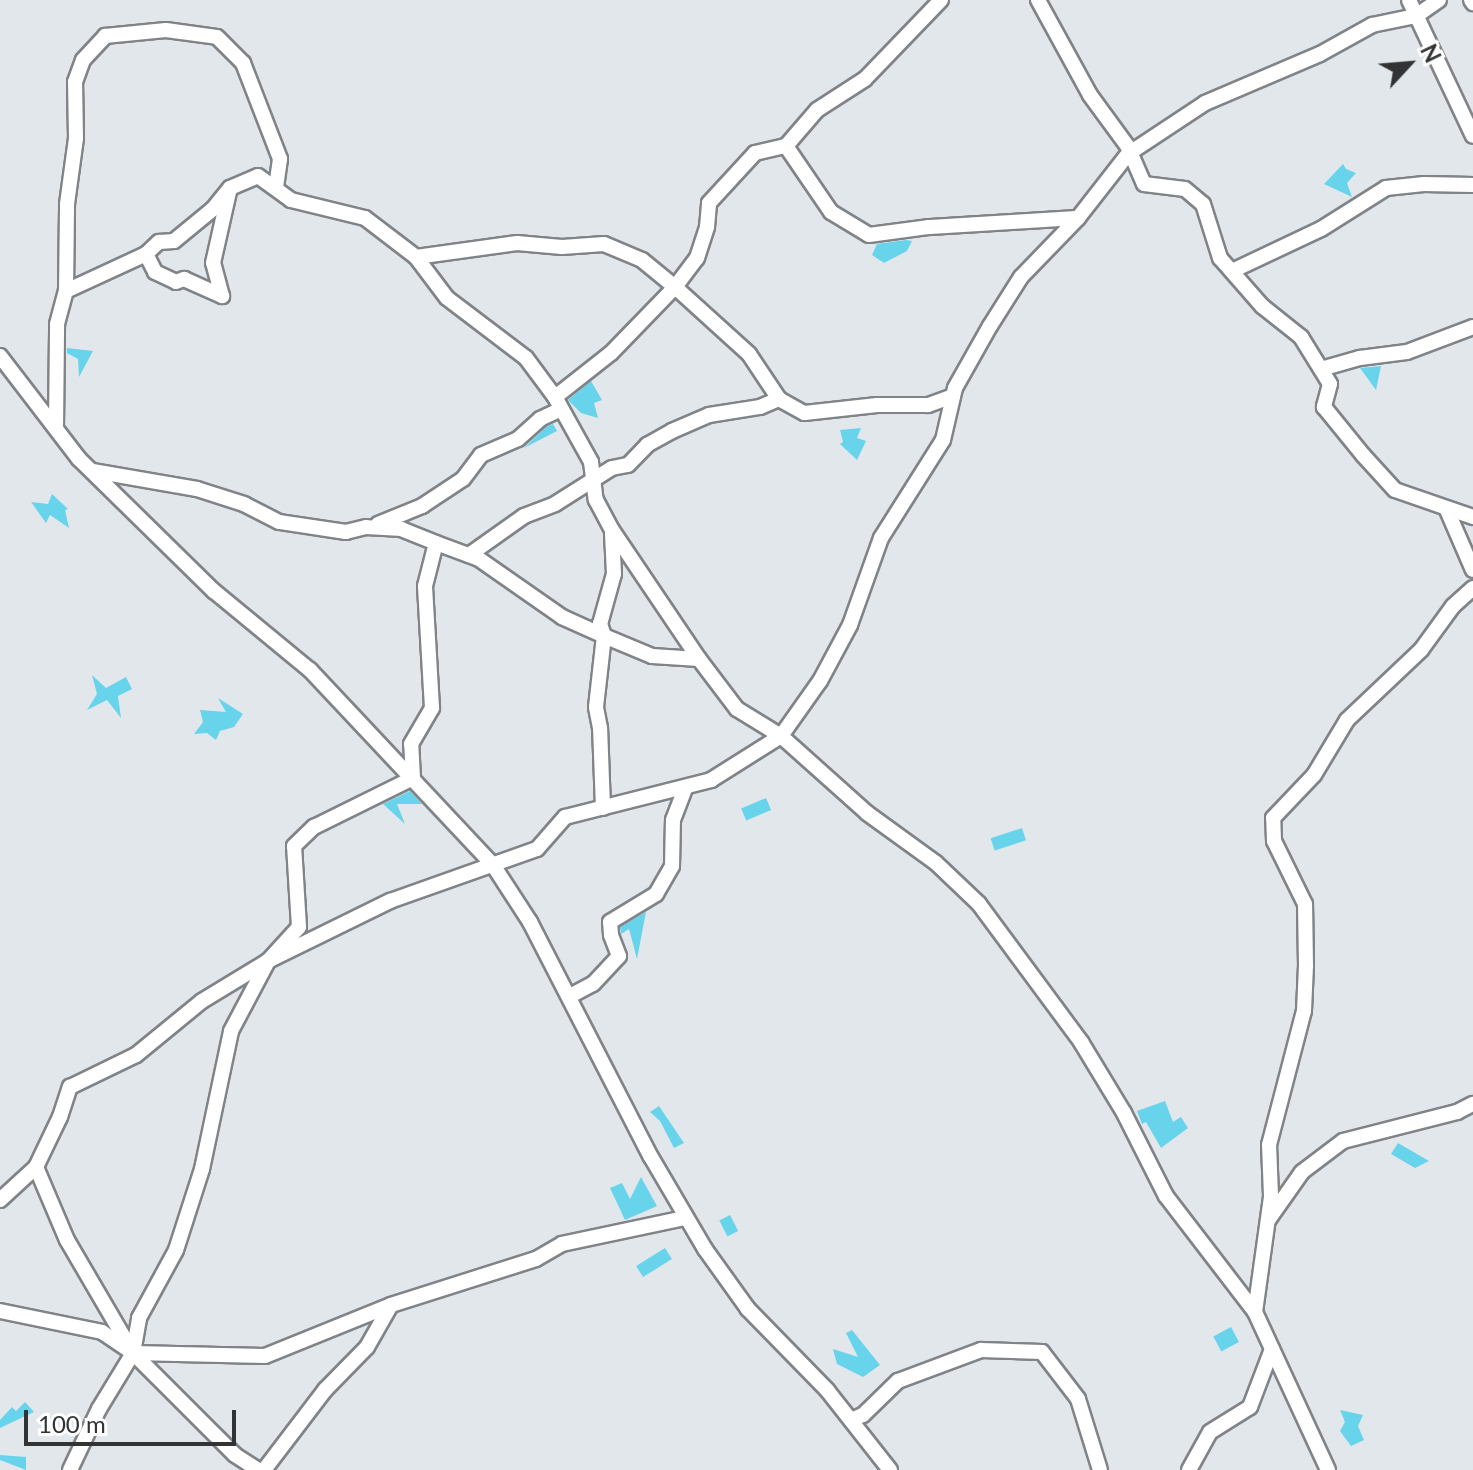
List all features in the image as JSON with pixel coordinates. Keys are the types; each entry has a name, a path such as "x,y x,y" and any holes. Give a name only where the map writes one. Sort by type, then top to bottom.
{"street":[{"path":"91,471 197,489 244,504 279,522 346,532 422,506 463,479 481,455 518,439 611,353 675,287 697,258 707,227 709,203 755,153 786,146 817,110 865,79 941,0"},
{"path":"1038,0 1058,43 1090,95 1128,147 1128,154 1144,184 1185,189 1203,204 1220,258 1262,306 1301,337 1330,384 1324,407 1363,455 1395,490 1473,517"},
{"path":"1409,0 1473,136"},
{"path":"0,1200 36,1167 60,1117 70,1087 136,1055 202,1001 268,961 390,901 537,849 565,817 711,780 781,736 820,681 850,625 881,538 943,440 953,396 990,326 1021,277 1078,218 1128,154 1205,103 1320,54 1372,25 1416,16 1439,0"},
{"path":"56,428 57,324 66,291 67,204 76,138 75,82 83,60 105,36 166,30 217,37 243,63 280,159 276,186"},
{"path":"786,146 831,212 869,235 929,227 1078,218"},
{"path":"66,291 146,254 159,242 174,241 213,209 230,188 258,176 276,186 291,200 365,218 416,257 447,298 526,358 558,403 591,462 596,500 612,530 699,659 737,709 781,736 867,813 936,863 979,904 1081,1042 1124,1113 1166,1196 1255,1312 1328,1470"},
{"path":"1232,271 1321,229 1386,188 1424,184 1473,185"},
{"path":"146,254 155,272 176,282 184,279 222,296 213,263 230,188"},
{"path":"416,257 517,243 562,247 604,244 642,260 675,287 749,354 779,399 804,413 877,405 928,405 953,396"},
{"path":"1321,369 1360,358 1407,352 1473,327"},
{"path":"0,356 91,471 214,591 310,670 493,865 522,909 570,996 684,1218 748,1309 851,1420 890,1470"},
{"path":"469,555 524,516 555,504 612,468 628,465 647,445 672,431 709,415 760,407 779,399"},
{"path":"1447,510 1473,570"},
{"path":"366,527 402,529 469,555 562,617 652,656 699,659"},
{"path":"603,808 600,728 596,707 604,636 600,624 614,574 612,530"},
{"path":"413,778 411,744 432,708 425,586 436,543"},
{"path":"1255,1312 1269,1219 1269,1145 1304,1011 1306,966 1305,904 1274,841 1273,818 1314,775 1347,720 1421,650 1453,606 1473,588"},
{"path":"70,1470 99,1409 133,1353 139,1318 176,1250 202,1169 231,1031 268,961 299,927 294,846 314,827 413,778"},
{"path":"570,996 593,984 619,956 610,922 656,894 672,866 673,820 685,788"},
{"path":"1269,1219 1302,1172 1343,1141 1457,1112 1473,1104"},
{"path":"36,1167 67,1240 133,1353"},
{"path":"133,1353 265,1356 391,1305 536,1259 562,1244 684,1218"},
{"path":"0,1311 102,1332 133,1353 235,1455 261,1470 325,1390 367,1347 391,1305"},
{"path":"1189,1470 1210,1432 1250,1407 1272,1349"},
{"path":"851,1420 863,1415 898,1381 981,1350 1042,1352 1078,1399 1100,1470"}],"building":[{"path":"1343,164 1346,169 1356,173 1347,183 1352,197 1324,184"},
{"path":"912,241 907,251 884,263 872,255 877,244"},
{"path":"67,348 93,351 79,377 78,359 67,353"},
{"path":"1381,366 1376,390 1360,368"},
{"path":"591,381 602,400 594,403 598,418 581,413 568,400"},
{"path":"553,424 557,431 524,448 546,427"},
{"path":"861,428 857,438 866,441 857,460 840,444 843,442 840,430"},
{"path":"52,494 68,509 65,510 69,528 50,515 46,523 31,502 48,504"},
{"path":"92,675 106,688 126,677 132,689 118,696 121,718 107,700 87,710 97,694"},
{"path":"218,698 243,714 234,727 220,731 216,740 207,733 194,734 203,722 200,710 226,712"},
{"path":"410,791 422,804 397,804 405,824 383,804"},
{"path":"766,798 771,810 746,821 741,809"},
{"path":"1022,828 1026,840 995,851 991,838"},
{"path":"646,912 637,959 629,929 621,934 620,927"},
{"path":"1165,1101 1173,1122 1181,1117 1188,1128 1161,1148 1146,1122 1142,1124 1137,1111"},
{"path":"659,1106 684,1143 674,1148 660,1121 650,1112"},
{"path":"1398,1143 1429,1161 1415,1168 1391,1154"},
{"path":"641,1177 657,1206 625,1220 610,1188 622,1183 630,1199"},
{"path":"730,1215 738,1231 727,1236 719,1220"},
{"path":"665,1248 672,1259 643,1277 636,1266"},
{"path":"1231,1327 1239,1342 1221,1351 1213,1336"},
{"path":"852,1330 880,1365 863,1377 837,1364 833,1349 858,1357 846,1333"},
{"path":"25,1402 34,1412 0,1428 0,1420 12,1407 16,1411"},
{"path":"1340,1410 1363,1415 1358,1426 1364,1440 1351,1446 1340,1431 1345,1422"},
{"path":"0,1455 26,1457 26,1470 0,1460"}]}
